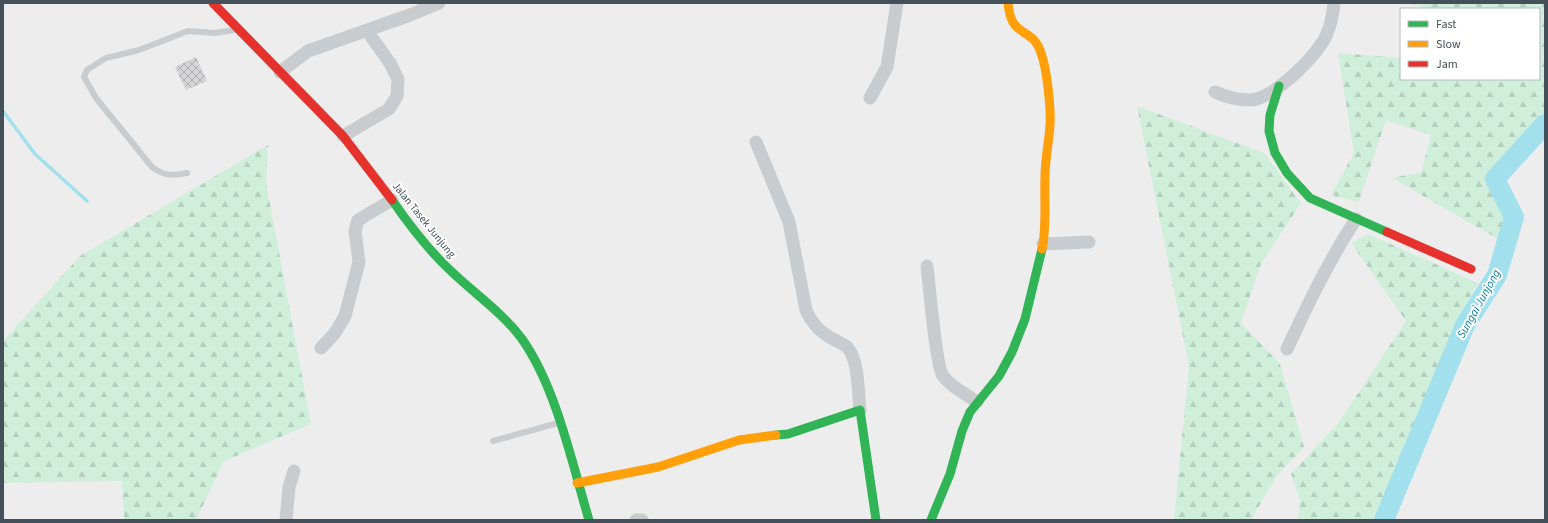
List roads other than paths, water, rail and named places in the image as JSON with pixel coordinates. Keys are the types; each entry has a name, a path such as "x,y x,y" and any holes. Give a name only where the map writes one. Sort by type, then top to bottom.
{"street":[{"name":"Jalan Tasek Junjung","path":"214,3 343,136 357,152 411,227 441,262 517,332 536,365 558,423 590,520"},
{"path":"280,72 308,51 367,31 439,3"},
{"path":"870,98 887,67 897,3"},
{"path":"931,520 950,474 962,431 970,412 999,376 1012,352 1025,319 1043,244 1045,171 1050,123 1045,65 1041,51 1032,37 1014,26 1009,17 1008,3"},
{"path":"1215,92 1227,98 1252,100 1270,93 1295,75 1312,56 1326,36 1333,15 1334,3"},
{"path":"343,136 389,109 397,96 398,79 390,63 367,31"},
{"path":"1279,86 1269,117 1268,131 1275,153 1291,180 1310,198 1471,269"},
{"path":"756,142 789,222 806,310 811,322 829,337 847,347 852,356 857,377 860,410 876,520"},
{"path":"321,348 335,333 345,316 359,262 355,231 358,220 392,200"},
{"path":"1287,349 1318,283 1338,246 1356,219"},
{"path":"1043,244 1089,242"},
{"path":"927,266 933,320 942,375 950,383 977,402"},
{"path":"577,482 658,466 739,440 788,434 860,410"},
{"path":"286,520 290,487 294,471"},
{"path":"636,520 642,520"}],"lane":[{"path":"187,173 171,176 162,175 152,167 96,98 84,77 87,70 106,58 139,50 188,31 215,33 238,29"},
{"path":"493,441 558,423"}],"waterway":[{"path":"3,111 35,154 87,201"},
{"name":"Sungai Junjong","path":"1384,520 1465,325 1497,275 1514,217 1495,179 1545,124"}]}
